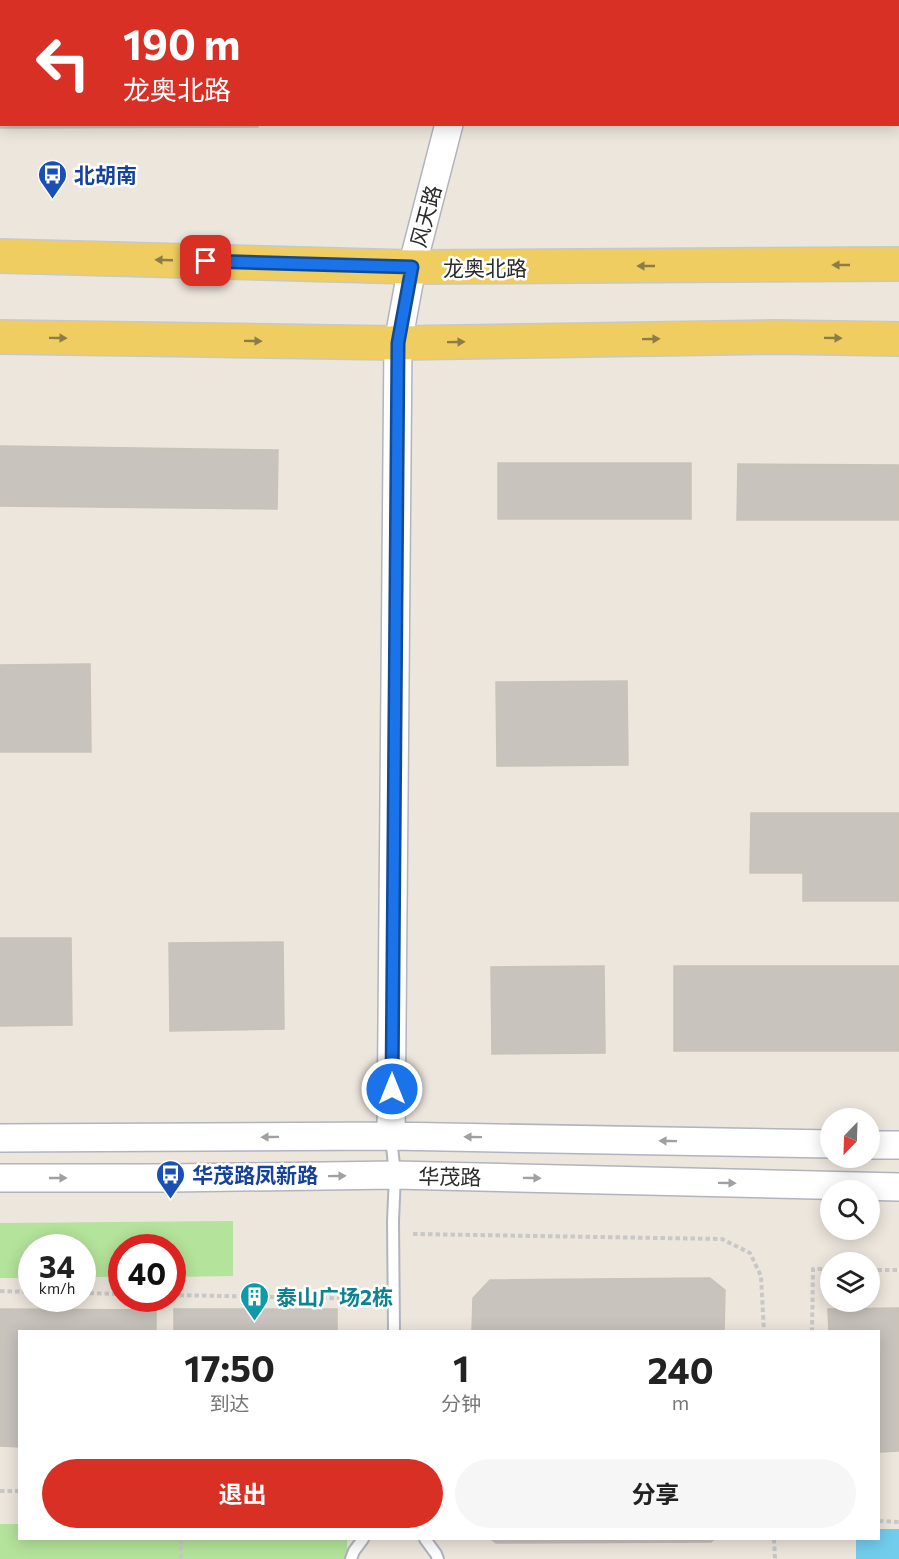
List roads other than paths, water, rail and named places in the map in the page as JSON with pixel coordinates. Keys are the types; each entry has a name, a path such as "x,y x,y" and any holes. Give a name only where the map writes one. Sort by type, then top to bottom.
{"main road":[{"name":"龙奥北路","path":"0,255 412,267 899,264"},
{"path":"0,337 398,343 775,337 899,339"}],"street":[{"name":"风天路","path":"391,1136 398,343 412,267 448,126"},
{"name":"华茂路","path":"0,1138 391,1136 820,1144"},
{"path":"880,1145 899,1145"},
{"name":"华茂路","path":"0,1178 395,1175 899,1187"}],"lane":[{"path":"391,1136 395,1175 394,1330"},
{"path":"351,1559 362,1540"},
{"path":"426,1540 438,1559"}],"water":[{"path":"880,1529 899,1529 899,1559 856,1559 856,1540 880,1540"}],"place":[{"name":"北胡南","path":"53,200"},
{"name":"华茂路凤新路","path":"171,1200"},
{"name":"泰山广场2栋","path":"255,1322"}]}
